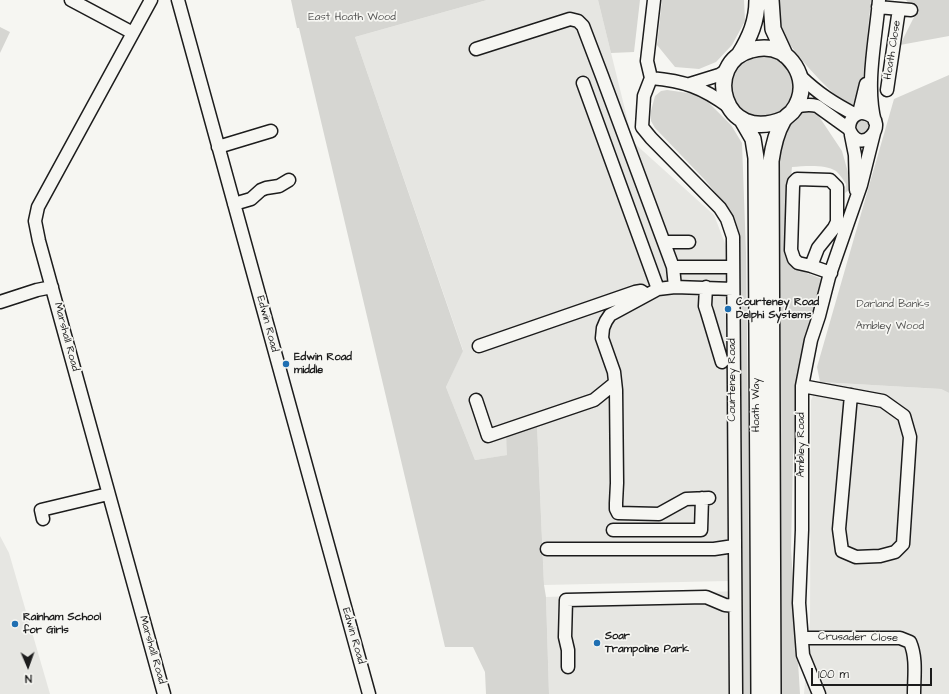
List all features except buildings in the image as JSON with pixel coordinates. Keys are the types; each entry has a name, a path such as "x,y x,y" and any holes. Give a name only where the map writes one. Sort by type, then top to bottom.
{"main road":[{"path":"739,55 748,51 764,48 778,51 792,62 800,76 801,92 795,107 784,119 774,123 762,125 752,124 742,120 729,107 725,98 724,91 727,70 739,55 749,38 754,25 757,0"},
{"path":"771,0 773,30 785,55"},
{"name":"Hoath Way","path":"773,694 770,180 774,144 784,119"},
{"name":"Hoath Way","path":"742,120 753,139 756,158 759,694"}],"street":[{"path":"71,0 133,33"},
{"name":"Marshall Road","path":"151,0 41,203 36,215 36,227 164,694"},
{"name":"Edwin Road","path":"178,0 370,694"},
{"path":"654,0 647,61 651,78 690,84 729,107"},
{"path":"795,107 811,104 817,106 850,132 856,139 869,139 875,129 871,100 872,62 879,3"},
{"name":"Hoath Close","path":"879,3 905,10 887,90"},
{"path":"476,49 560,21 570,19 578,21 583,26 673,267 675,287"},
{"path":"856,201 855,155 849,124 852,118 858,114 872,62"},
{"path":"690,84 719,75 727,70"},
{"path":"800,76 818,93 835,105 858,114 869,115 873,118 875,129"},
{"name":"Courteney Road","path":"651,78 644,96 642,127 651,138 715,202 729,223 733,237 732,289 736,694"},
{"path":"583,83 627,204 653,292"},
{"name":"Ambley Road","path":"819,694 803,655 799,603 802,530 802,386 811,340 831,273 867,166 875,129"},
{"path":"218,146 271,131"},
{"path":"605,144 625,138"},
{"path":"811,266 818,248 837,222 837,187 830,180 797,179 793,186 791,250 798,263 831,273"},
{"path":"234,204 251,199 261,190 279,186 289,180"},
{"path":"627,204 648,199"},
{"path":"664,242 689,242"},
{"path":"673,267 733,267"},
{"path":"0,302 52,286"},
{"path":"613,530 701,530 705,498 686,499 659,514 618,513 616,509 617,477 615,383 614,372 602,338 603,328 606,321 610,315 653,292 675,287 732,289"},
{"path":"706,288 705,306 722,362"},
{"path":"479,346 635,292 653,292"},
{"path":"476,400 488,436 594,400 615,383"},
{"path":"802,386 851,395 883,401 904,416 910,437 903,544 895,552 880,556 856,557 842,552 839,529 851,395"},
{"path":"43,519 41,510 108,494"},
{"path":"548,549 714,549 734,546"},
{"path":"568,667 568,650 565,637 566,600 706,597 725,605 735,606"},
{"name":"Crusader Close","path":"802,638 900,638 910,642 914,650 915,662 914,694"}],"shaded area":[{"path":"487,0 598,0 633,142 714,215 726,246 728,581 544,585 537,425 508,455 475,460 446,387 463,350 355,37"},
{"path":"820,382 941,389 949,393 949,694 804,694 810,622 811,400"},
{"name":"Rainham School for Girls","path":"0,536 9,553 50,694 0,694"},
{"path":"739,591 739,694 549,694 546,597"}],"green space":[{"name":"East Hoath Wood","path":"291,0 487,0 355,37 463,351 446,387 475,460 507,455 506,430 537,425 544,585 546,597 549,694 486,694 485,672 473,647 445,647 299,28 297,28"},
{"path":"598,0 640,0 634,52 611,53"},
{"path":"662,0 744,0 745,21 732,45 716,62 699,69 675,67 657,45"},
{"path":"779,0 871,0 862,86 853,104 847,104 837,97 809,68 790,45 780,28"},
{"path":"906,0 949,0 949,36 900,45 916,13"},
{"path":"0,27 10,32 0,53"},
{"path":"763,54 775,56 786,63 793,74 795,86 793,98 786,109 775,116 763,118 751,116 740,109 733,98 731,86 733,74 740,63 751,56"},
{"name":"Ambley Wood","path":"949,75 949,393 941,389 820,382 817,367 894,99"},
{"path":"667,90 695,94 707,101 731,125 742,143 746,253 750,694 739,694 738,234 730,210 705,180 655,128 651,121 651,111 655,96 661,91"},
{"path":"810,110 816,112 842,151 851,183 849,190 845,193 846,184 836,171 826,167 815,166 792,167 790,187 789,257 794,268 822,279 798,372 793,457 791,549 800,694 778,694 775,168 781,139 796,116"},
{"path":"862,120 867,122 869,127 867,132 862,134 857,132 855,127 857,122"}],"place":[{"name":"Courteney Road Delphi Systems","path":"728,309"},
{"name":"Edwin Road middle","path":"286,364"},
{"name":"Rainham School for Girls","path":"15,624"},
{"name":"Soar Trampoline Park","path":"597,643"}],"park label":[{"name":"Darland Banks","path":"893,305"}]}
